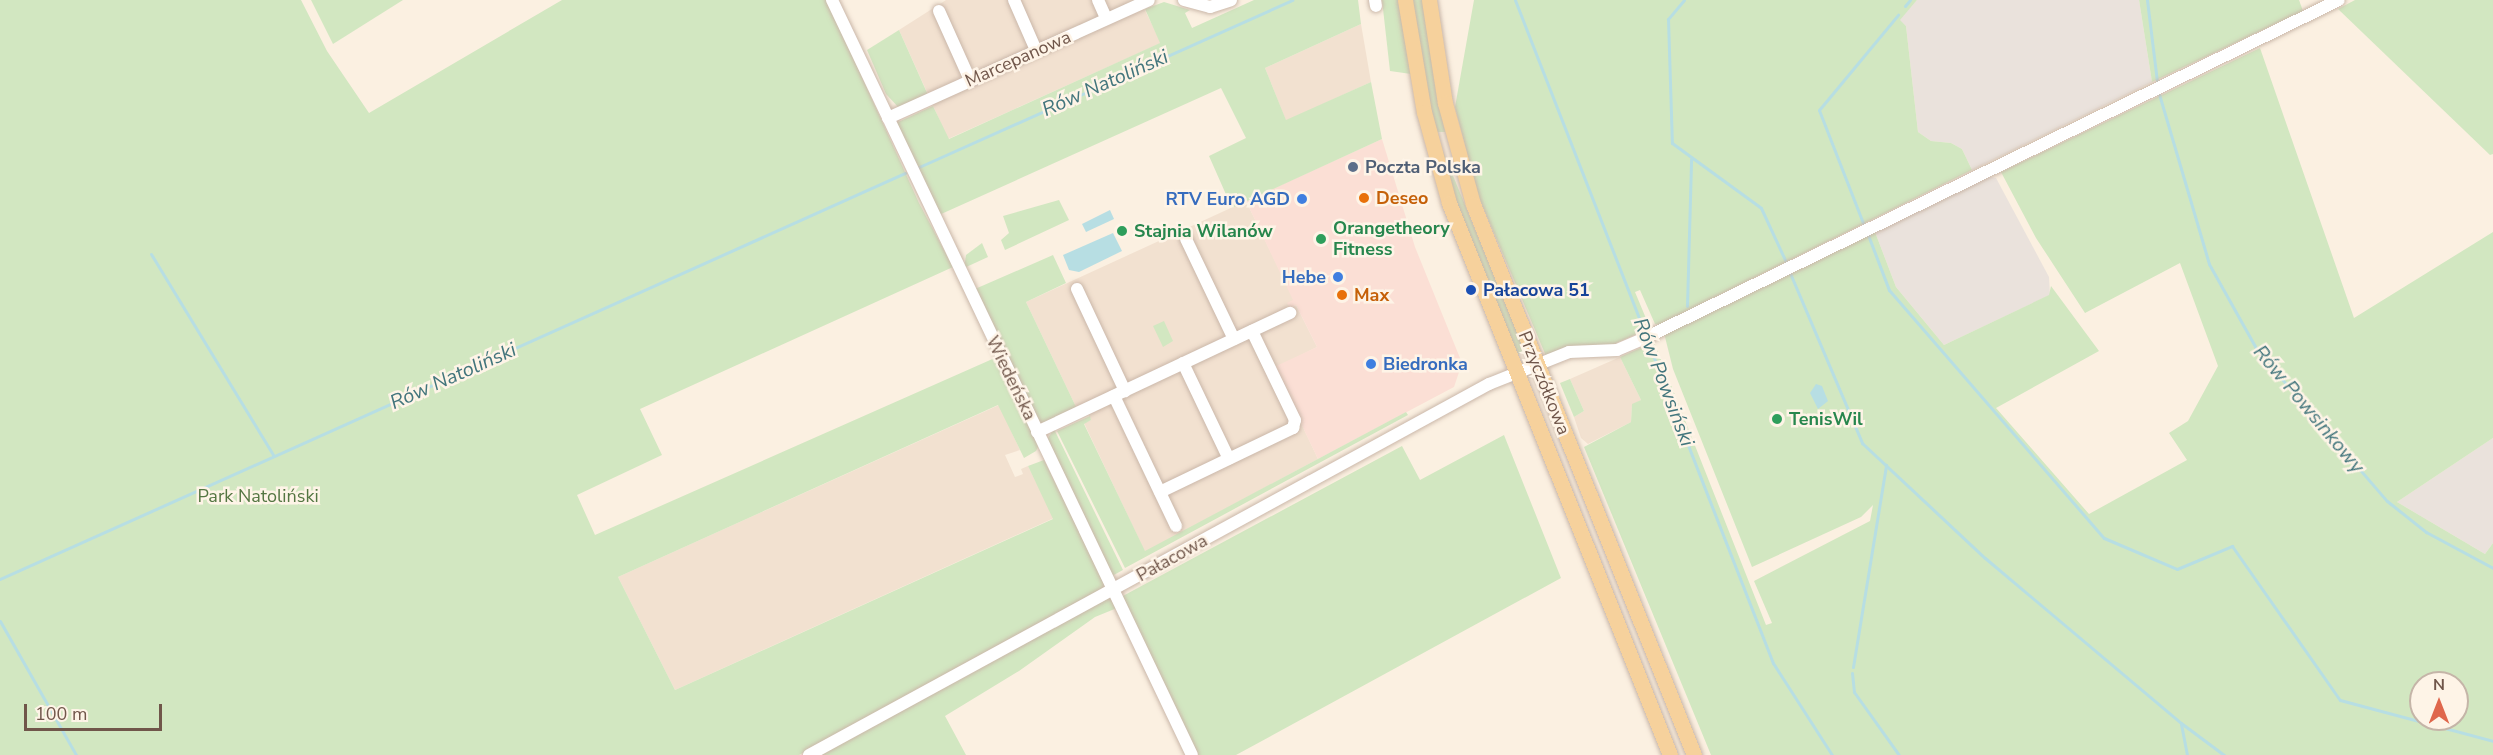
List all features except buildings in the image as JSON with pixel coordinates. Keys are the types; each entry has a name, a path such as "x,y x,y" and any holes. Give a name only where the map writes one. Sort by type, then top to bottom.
{"main road":[{"name":"Przyczółkowa","path":"1405,0 1430,140 1449,203 1671,752"},
{"name":"Przyczółkowa","path":"1429,0 1456,154 1536,364 1694,755"},
{"path":"1430,140 1448,141 1456,154"}],"street":[{"name":"Wiedeńska","path":"832,0 1192,755"},
{"path":"1014,0 1036,50"},
{"path":"1098,0 1106,18"},
{"name":"Marcepanowa","path":"888,118 1149,0"},
{"path":"1184,0 1210,7 1231,0"},
{"name":"Pałacowa","path":"808,755 1516,372 1578,350 1617,350 1646,337 2339,0"},
{"path":"939,11 970,80"},
{"path":"1186,239 1234,339"},
{"path":"1077,289 1176,526"},
{"path":"1037,432 1290,313"},
{"path":"1160,492 1291,430 1295,423 1252,331"},
{"path":"1183,363 1229,459"}],"shaded area":[{"path":"946,0 1140,0 1161,43 948,139 899,30"},
{"path":"1917,0 2139,0 2152,82 1972,170 1962,149 1951,143 1931,141 1918,132 1906,26 1899,20"},
{"path":"1361,24 1371,82 1286,121 1265,68"},
{"path":"1382,139 1415,247 1462,363 1454,387 1318,459 1274,367 1317,347 1296,305 1290,308 1287,303 1293,300 1246,201"},
{"path":"1986,176 1996,178 2049,277 2050,295 1944,345 1896,287 1875,232"},
{"path":"1246,201 1294,300 1290,308 1296,305 1317,347 1275,368 1318,459 1145,552 1084,423 1091,420 1088,413 1091,411 1087,402 1076,407 1026,302"},
{"path":"1620,357 1641,400 1632,405 1631,422 1588,444 1581,438 1574,417 1584,411 1570,379"},
{"path":"999,405 1020,450 1005,455 1015,477 1023,474 1021,469 1028,466 1054,518 675,690 618,577"},
{"path":"2493,438 2493,543 2485,554 2397,502"}],"green space":[{"name":"Park Natoliński","path":"0,0 301,0 327,51 369,113 562,0 827,0 919,203 953,267 640,409 662,455 577,495 595,535 997,357 1039,445 1036,451 1024,458 998,405 618,577 675,690 1053,519 1028,466 1044,460 1107,588 799,755 0,755"},
{"path":"311,0 403,0 333,44"},
{"path":"1254,0 1358,0 1361,24 1265,68 1286,120 1371,82 1382,139 1232,208 1209,156 1246,138 1221,88 939,215 896,123 933,106 949,139 1160,43 1145,9 1164,2 1190,10 1185,13 1192,28"},
{"path":"1382,0 1399,0 1411,74 1390,71"},
{"path":"1410,0 1423,0 1445,132 1433,132"},
{"path":"1474,0 1917,0 1900,20 1906,26 1918,132 1931,141 1951,143 1962,149 1972,170 1659,325 1655,324 1640,290 1635,292 1650,328 1605,348 1546,356 1478,195 1455,107"},
{"path":"2139,0 2299,0 2303,11 2152,82"},
{"path":"2355,0 2493,0 2493,154 2490,155 2338,9"},
{"path":"899,30 928,95 899,108 886,94 867,50"},
{"path":"2260,48 2354,318 2493,232 2493,438 2397,502 2485,554 2493,543 2493,755 1711,755 1584,447 1631,422 1632,404 1641,400 1620,357 1654,342 1766,625 1772,623 1754,581 1870,521 1873,505 1861,517 1752,567 1673,369 1664,333 1875,232 1896,287 1944,345 2049,295 2051,286 2099,351 1996,408 2089,514 2187,460 2169,433 2188,421 2218,366 2180,263 2085,313 2036,238 2001,172"},
{"path":"1440,144 1525,351 1517,355 1462,224"},
{"path":"1059,200 1069,220 1005,250 1001,240 1009,233 1003,216"},
{"path":"982,243 988,257 964,268 966,255"},
{"path":"1053,255 1066,283 1026,302 1077,409 1040,424 975,289"},
{"path":"1164,321 1173,341 1163,347 1153,326"},
{"path":"1570,379 1584,411 1574,417 1560,383"},
{"path":"1406,412 1408,415 1125,568 1057,431 1090,416 1091,420 1084,424 1145,551"},
{"path":"1054,429 1123,570 1112,576 1046,441"},
{"path":"1504,435 1561,578 1236,755 1196,755 1121,597 1402,446 1420,480"},
{"path":"1111,595 1117,608 1095,617 1019,671 945,716 966,755 817,755"}],"water":[{"path":"1110,210 1114,219 1086,232 1082,224"},
{"path":"1113,233 1122,251 1079,272 1069,270 1063,255"},
{"path":"1816,384 1822,386 1828,401 1818,409 1810,393"}],"waterway":[{"name":"Rów Natoliński","path":"919,167 1292,0"},
{"name":"Rów Powsiński","path":"1515,0 1645,334"},
{"path":"1684,0 1668,19 1672,143 1761,208 1786,262"},
{"path":"1905,6 1910,0"},
{"name":"Rów Powsinkowy","path":"2147,0 2157,81"},
{"path":"1863,223 1819,110 1898,15"},
{"name":"Rów Powsinkowy","path":"2159,94 2209,264 2257,350 2387,501 2426,532 2493,568"},
{"path":"1687,306 1691,159"},
{"name":"Rów Natoliński","path":"0,579 905,173"},
{"path":"1868,235 1889,290 2104,538 2177,569 2232,546 2340,700 2493,741"},
{"path":"151,254 273,455"},
{"path":"1790,273 1862,443 1985,558 2181,723 2224,755"},
{"name":"Rów Powsiński","path":"1647,340 1773,663 1832,755"},
{"path":"1853,667 1886,465"},
{"path":"0,621 76,755"},
{"path":"1852,673 1854,692 1899,755"},
{"path":"2181,724 2187,755"}],"place":[{"name":"Poczta Polska","path":"1353,167"},
{"name":"Deseo","path":"1364,198"},
{"name":"RTV Euro AGD","path":"1302,199"},
{"name":"Stajnia Wilanów","path":"1122,231"},
{"name":"Orangetheory Fitness","path":"1321,239"},
{"name":"Hebe","path":"1338,277"},
{"name":"Pałacowa 51","path":"1471,290"},
{"name":"Max","path":"1342,295"},
{"name":"Biedronka","path":"1371,364"},
{"name":"TenisWil","path":"1777,419"}]}
